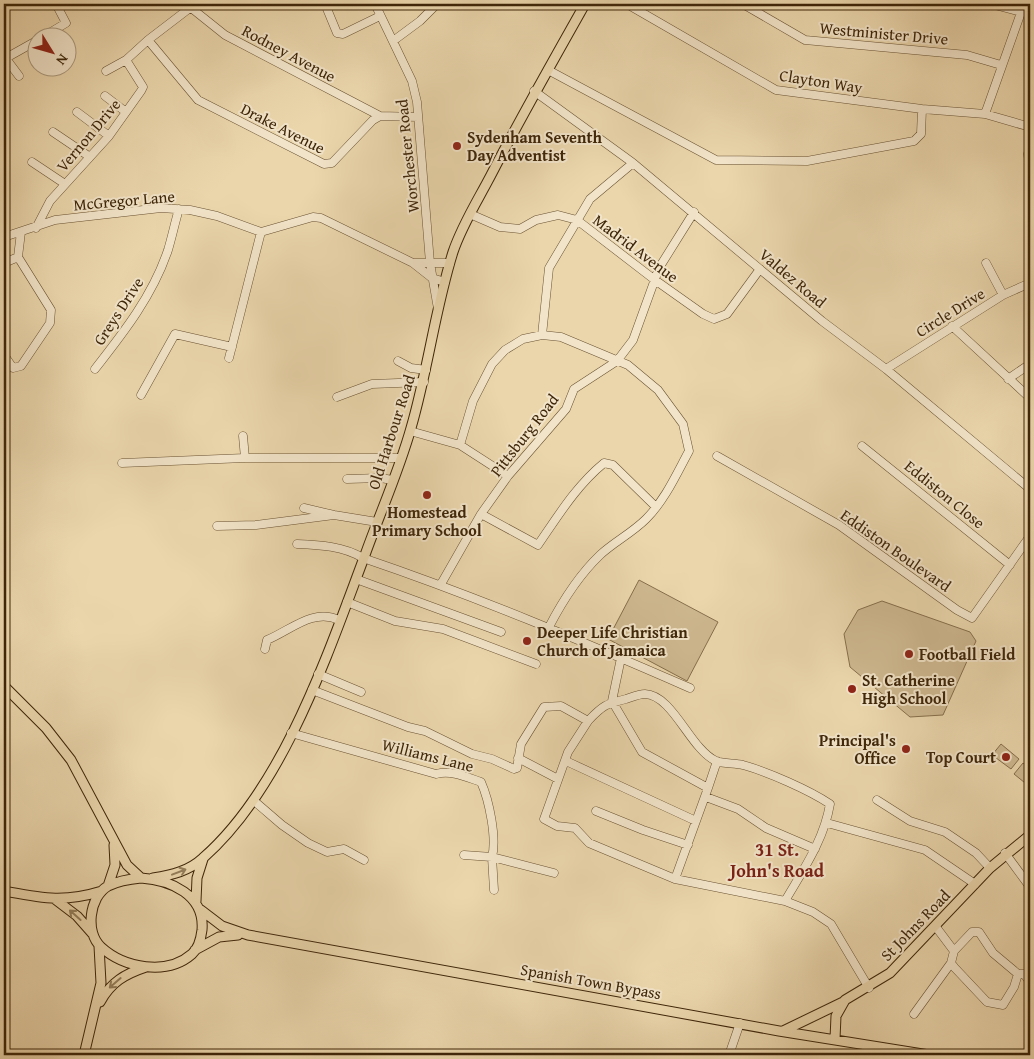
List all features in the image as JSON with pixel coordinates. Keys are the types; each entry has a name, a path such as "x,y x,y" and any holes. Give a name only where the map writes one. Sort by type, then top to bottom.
{"main road":[{"name":"Old Harbour Road","path":"153,878 177,874 202,859 231,830 253,800 292,733 312,690 347,602 401,458 424,382 450,263 470,214 534,92 585,4"},
{"path":"4,686 46,728 71,760 85,783 113,841 127,865 141,878"},
{"name":"St Johns Road","path":"783,1032 869,988 902,962 990,868 1030,835"},
{"path":"92,933 92,912 105,889 115,865 113,841"},
{"path":"96,1011 108,988 127,974 146,967 173,964 196,950 202,928 198,906 197,878 202,859"},
{"path":"4,892 55,900 82,897 141,878 153,878 177,887 198,906"},
{"path":"55,900 77,916 92,933 99,946 101,983 96,1011 84,1055"},
{"name":"Spanish Town Bypass","path":"198,906 222,926 248,935 783,1032 929,1055"},
{"name":"Spanish Town Bypass","path":"196,950 225,935 248,935"},
{"path":"99,946 126,962 146,967"},
{"path":"835,1040 838,1010 845,1000"}],"street":[{"path":"56,4 66,23 58,28"},
{"path":"325,4 337,33 343,34 380,16"},
{"name":"Worchester Road","path":"375,4 412,80 418,118 430,263 439,312"},
{"path":"393,41 420,21 437,4"},
{"name":"Clayton Way","path":"627,4 776,90 922,109 985,114 1030,127"},
{"name":"Westminister Drive","path":"742,4 805,40 967,55 1001,66"},
{"path":"985,114 1022,8 991,4"},
{"name":"Vernon Drive","path":"106,71 126,60 148,40 193,6"},
{"name":"Rodney Avenue","path":"193,6 225,35 380,116"},
{"name":"Drake Avenue","path":"148,40 198,100 324,164 332,163 373,120 380,116"},
{"path":"19,76 5,57 28,45"},
{"name":"Vernon Drive","path":"36,228 50,201 109,136 143,87 126,60"},
{"path":"548,70 716,160 807,161 914,141 921,134 922,109"},
{"name":"Valdez Road","path":"534,92 633,162 760,269 886,369 1030,489"},
{"path":"105,96 126,112"},
{"path":"76,112 109,136"},
{"path":"380,116 418,118"},
{"path":"53,132 90,158"},
{"path":"1030,145 1028,154 1030,172"},
{"path":"32,162 65,184"},
{"path":"542,335 549,268 590,199 633,162"},
{"name":"McGregor Lane","path":"4,237 65,219 161,208 179,209 217,216 261,232"},
{"name":"Greys Drive","path":"95,369 124,332 150,292 168,250 179,209"},
{"name":"Pittsburg Road","path":"441,584 481,514 508,476 561,416 574,389 616,361 633,340 664,260 694,212"},
{"name":"Madrid Avenue","path":"470,214 500,228 520,229 536,220 558,215 577,220 702,314 714,319 727,314 760,269"},
{"path":"229,358 261,232 305,218 321,218 413,263 432,278 445,282"},
{"path":"4,355 13,368 16,369 21,366 50,323 52,316 51,310 18,257 21,232"},
{"path":"4,263 18,257"},
{"path":"413,263 450,263"},
{"path":"986,263 1003,296"},
{"name":"Circle Drive","path":"886,369 952,326 1003,296 1030,283"},
{"path":"952,326 1030,398"},
{"path":"141,395 175,334 232,347"},
{"path":"460,445 473,401 492,364 505,350 523,339 542,335 561,336 628,365 658,390 683,424 690,452 664,496 645,520 601,554 581,575 563,599 549,627"},
{"path":"398,361 411,368 426,370"},
{"path":"1008,379 1030,364"},
{"path":"337,397 372,384 424,382"},
{"path":"410,431 460,445 508,476"},
{"path":"243,436 245,458"},
{"name":"Eddiston Close","path":"862,446 1010,564"},
{"name":"Eddiston Boulevard","path":"716,456 839,525 957,610 972,618 1030,536"},
{"path":"122,463 245,458 401,458"},
{"path":"481,514 538,545 577,490 604,463 613,464 656,508"},
{"path":"346,479 381,478 392,480"},
{"path":"304,508 334,516 377,522"},
{"path":"217,526 334,516"},
{"path":"297,544 326,546 354,552 363,558 441,584 549,627 690,688"},
{"path":"356,579 501,632"},
{"path":"347,602 394,621 443,629 536,664"},
{"path":"265,649 268,640 319,615 330,616 339,620"},
{"path":"621,658 612,701 642,752 708,788"},
{"path":"318,674 360,692"},
{"path":"312,690 408,727 425,731 472,754 492,759 514,769 521,744 544,707 561,706 588,721"},
{"path":"786,901 827,823 830,804 815,794 744,766 718,762 698,747 679,719 657,698 645,694 612,701 602,706 588,721 572,744 544,819 557,826 575,828 588,843 675,879 786,901 813,912 831,924 869,988"},
{"name":"Williams Lane","path":"292,733 436,774 454,773 481,782 492,827 494,844 492,857"},
{"path":"518,758 558,779"},
{"path":"566,761 696,821"},
{"path":"675,879 718,762"},
{"path":"706,797 738,809 766,828 815,849"},
{"path":"253,800 282,825 316,847 326,852 344,850 364,860"},
{"path":"877,800 910,821 945,832 976,853 990,868"},
{"path":"596,810 643,830 688,845"},
{"path":"827,823 925,850 975,884"},
{"path":"1006,853 1030,886"},
{"path":"464,855 492,857 554,873"},
{"path":"492,857 494,890"},
{"path":"936,927 954,951"},
{"path":"914,1014 951,963 954,951 972,932 979,932 994,953 1018,974 1024,974 1030,982"},
{"path":"951,963 987,1002 1003,1006 1014,987 1018,974"},
{"path":"728,1055 740,1023"}],"shaded area":[{"path":"639,580 718,622 687,681 608,639"},
{"name":"Football Field","path":"882,601 970,632 976,641 943,715 910,717 850,667 844,634 858,610"},
{"name":"Top Court","path":"1001,744 1019,759 1011,769 992,755"},
{"path":"1023,763 1030,769 1030,787 1014,774"}],"place":[{"name":"Sydenham Seventh Day Adventist","path":"457,146"},
{"name":"Homestead Primary School","path":"427,495"},
{"name":"Deeper Life Christian Church of Jamaica","path":"527,641"},
{"name":"Football Field","path":"909,654"},
{"name":"St. Catherine High School","path":"852,689"},
{"name":"Principal's Office","path":"906,749"},
{"name":"Top Court","path":"1006,757"}],"district":[{"name":"31 St. John's Road","path":"777,860"}]}
